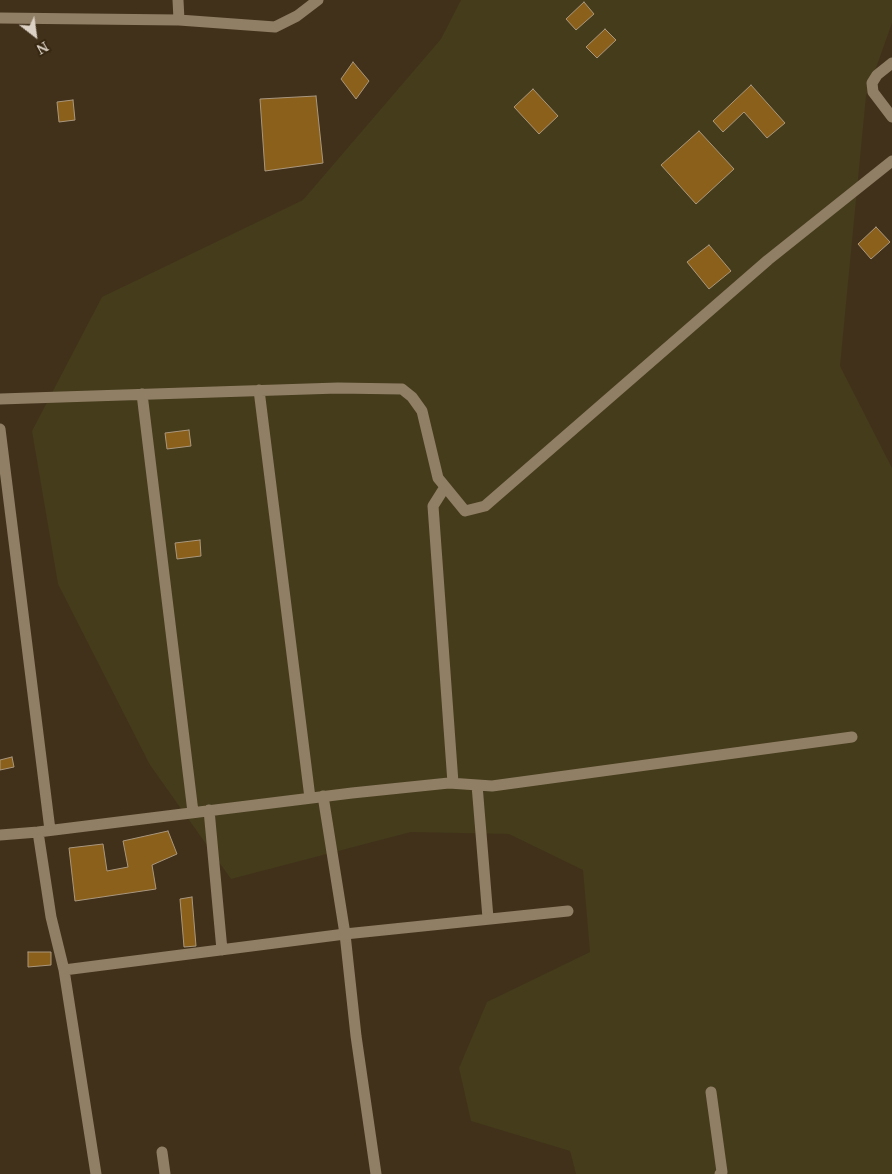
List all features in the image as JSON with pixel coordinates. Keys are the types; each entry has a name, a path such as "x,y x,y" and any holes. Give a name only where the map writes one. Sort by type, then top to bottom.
{"street":[{"path":"178,0 179,20"},
{"path":"0,18 179,20 275,27 298,16 318,0"},
{"path":"892,63 877,75 872,83 872,92 892,117"},
{"path":"0,399 259,390 402,389 412,397 422,411 438,478 465,511 485,506 768,260 892,161"},
{"path":"259,390 310,798"},
{"path":"142,394 193,812"},
{"path":"0,429 50,830"},
{"path":"445,487 433,506 453,783"},
{"path":"0,835 38,832 322,796 453,783 492,786 852,737"},
{"path":"478,784 488,918"},
{"path":"322,796 345,934 356,1036 376,1174"},
{"path":"209,810 222,950"},
{"path":"38,832 51,918 64,970 96,1174"},
{"path":"64,970 345,934 568,911"},
{"path":"711,1092 722,1172 720,1174"},
{"path":"162,1152 165,1174"}],"sand":[{"path":"461,0 892,0 892,23 866,96 840,366 892,468 892,1174 576,1174 570,1151 471,1121 459,1068 487,1002 590,952 583,870 509,834 411,832 231,879 150,765 58,584 32,431 102,297 303,200 441,39"}],"building":[{"path":"584,2 594,14 576,30 566,19"},
{"path":"605,29 616,40 597,58 586,47"},
{"path":"353,62 369,81 356,99 341,79"},
{"path":"751,85 785,123 767,138 744,112 723,132 713,121"},
{"path":"533,89 558,116 539,134 514,107"},
{"path":"316,96 323,163 265,171 260,99"},
{"path":"73,100 75,120 59,122 57,102"},
{"path":"699,131 734,169 696,204 661,165"},
{"path":"876,227 890,242 871,259 858,244"},
{"path":"709,245 731,271 709,289 687,262"},
{"path":"189,430 191,446 167,449 165,433"},
{"path":"200,540 201,556 177,559 175,543"},
{"path":"12,757 14,767 0,770 0,760"},
{"path":"168,831 177,854 152,865 156,889 75,901 69,848 103,844 107,871 128,867 123,841"},
{"path":"192,897 196,946 184,947 180,899"},
{"path":"28,952 51,952 51,965 28,967"}]}
